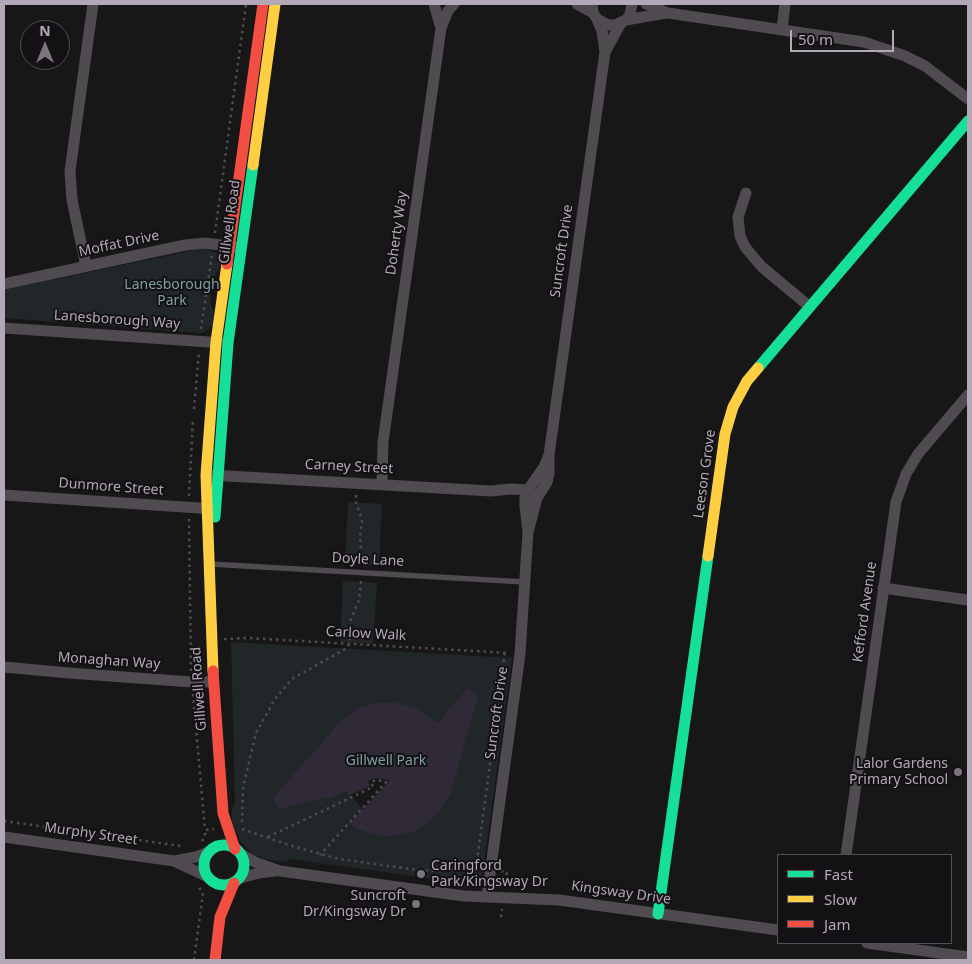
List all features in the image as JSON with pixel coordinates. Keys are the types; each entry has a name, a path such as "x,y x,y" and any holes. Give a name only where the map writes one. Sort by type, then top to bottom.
{"street":[{"path":"86,266 72,200 70,171 92,4"},
{"name":"Gillwell Road","path":"211,850 224,829 224,812 210,640 209,564 212,475 209,420 216,342 228,246 263,4"},
{"name":"Gillwell Road","path":"212,475 228,343 275,4"},
{"name":"Doherty Way","path":"434,4 441,28"},
{"name":"Doherty Way","path":"377,484 377,457 383,442 441,28 448,11 454,4"},
{"path":"576,4 594,12 608,25 668,13"},
{"name":"Suncroft Drive","path":"605,52 623,22 630,15 632,4"},
{"path":"646,4 668,13 844,38 884,48 925,66 968,99"},
{"path":"782,30 785,4"},
{"name":"Suncroft Drive","path":"487,896 520,654 528,532 525,506 549,455 605,52 602,31 594,12"},
{"name":"Leeson Grove","path":"658,914 728,421 739,394 747,381 968,121"},
{"path":"746,193 738,217 740,236 745,247 762,267 810,307"},
{"name":"Moffat Drive","path":"4,284 198,244 241,248"},
{"name":"Lanesborough Way","path":"4,328 228,343"},
{"name":"Kefford Avenue","path":"846,854 893,516 900,488 918,454 968,395"},
{"name":"Carney Street","path":"212,475 490,491 512,489 530,495"},
{"name":"Dunmore Street","path":"4,495 211,508"},
{"path":"883,588 968,600"},
{"name":"Monaghan Way","path":"4,666 69,673 213,682"},
{"path":"215,960 220,917 244,866 224,829"},
{"name":"Murphy Street","path":"4,837 180,860 196,857 211,850"},
{"path":"220,917 214,890 204,863 211,850 224,845 238,852"},
{"name":"Kingsway Drive","path":"238,852 257,863 280,871 442,894 559,900 777,930"},
{"name":"Murphy Street","path":"180,860 208,878"},
{"name":"Kingsway Drive","path":"237,881 259,873 280,871"},
{"path":"208,878 222,886 237,881"},
{"path":"874,944 968,957"}],"lane":[{"name":"Doyle Lane","path":"209,564 525,582"}],"path":[{"name":"Carlow Walk","path":"210,640 248,638 520,654"},
{"path":"242,828 244,778 252,741 267,712 284,686 292,679 348,648 350,643"},
{"path":"476,868 505,652"},
{"path":"267,838 373,787 371,782 376,780 386,782 320,855"},
{"path":"4,821 188,847 180,860"},
{"path":"200,842 205,838 205,830 242,828 320,855 348,860 418,870 442,871 476,868 506,872 501,917"},
{"path":"194,960 202,893 198,886"}],"green space":[{"name":"Lanesborough Park","path":"204,248 216,253 222,263 212,284 210,301 214,314 213,325 201,333 4,318 4,290"},
{"path":"348,502 382,504 379,566 345,564"},
{"path":"343,581 377,583 373,644 340,642"},
{"name":"Gillwell Park","path":"231,642 512,658 481,879 467,887 462,886 458,882 290,859 284,862 265,859 247,849 240,841 232,822 232,810 235,801"}],"shaded area":[{"path":"468,688 478,696 451,792 440,811 422,827 412,832 392,836 375,835 358,829 350,824 363,809 346,791 329,799 328,797 279,809 273,798 340,722 357,709 376,703 397,703 418,709 438,723"}],"pier":[{"path":"376,778 390,780 363,809 350,795 370,786 368,781"}],"traffic: fast":[{"path":"758,368 968,121"},
{"path":"215,517 228,343 253,165"},
{"path":"658,914 708,556"},
{"path":"228,845 235,848 241,854 244,865 243,873 235,882 228,885 220,885 213,882 205,873 204,861 207,854 216,846 228,845"}],"traffic: slow":[{"path":"253,165 275,4"},
{"path":"213,671 206,475 216,342 227,264"},
{"path":"708,556 725,434 733,407 747,381 758,368"}],"traffic: jam":[{"path":"227,264 263,4"},
{"path":"213,671 223,813 235,849"},
{"path":"215,960 220,917 234,883"}],"place":[{"name":"Lalor Gardens Primary School","path":"958,772"},
{"name":"Caringford Park/Kingsway Dr","path":"421,874"},
{"name":"Suncroft Dr/Kingsway Dr","path":"416,904"}]}
